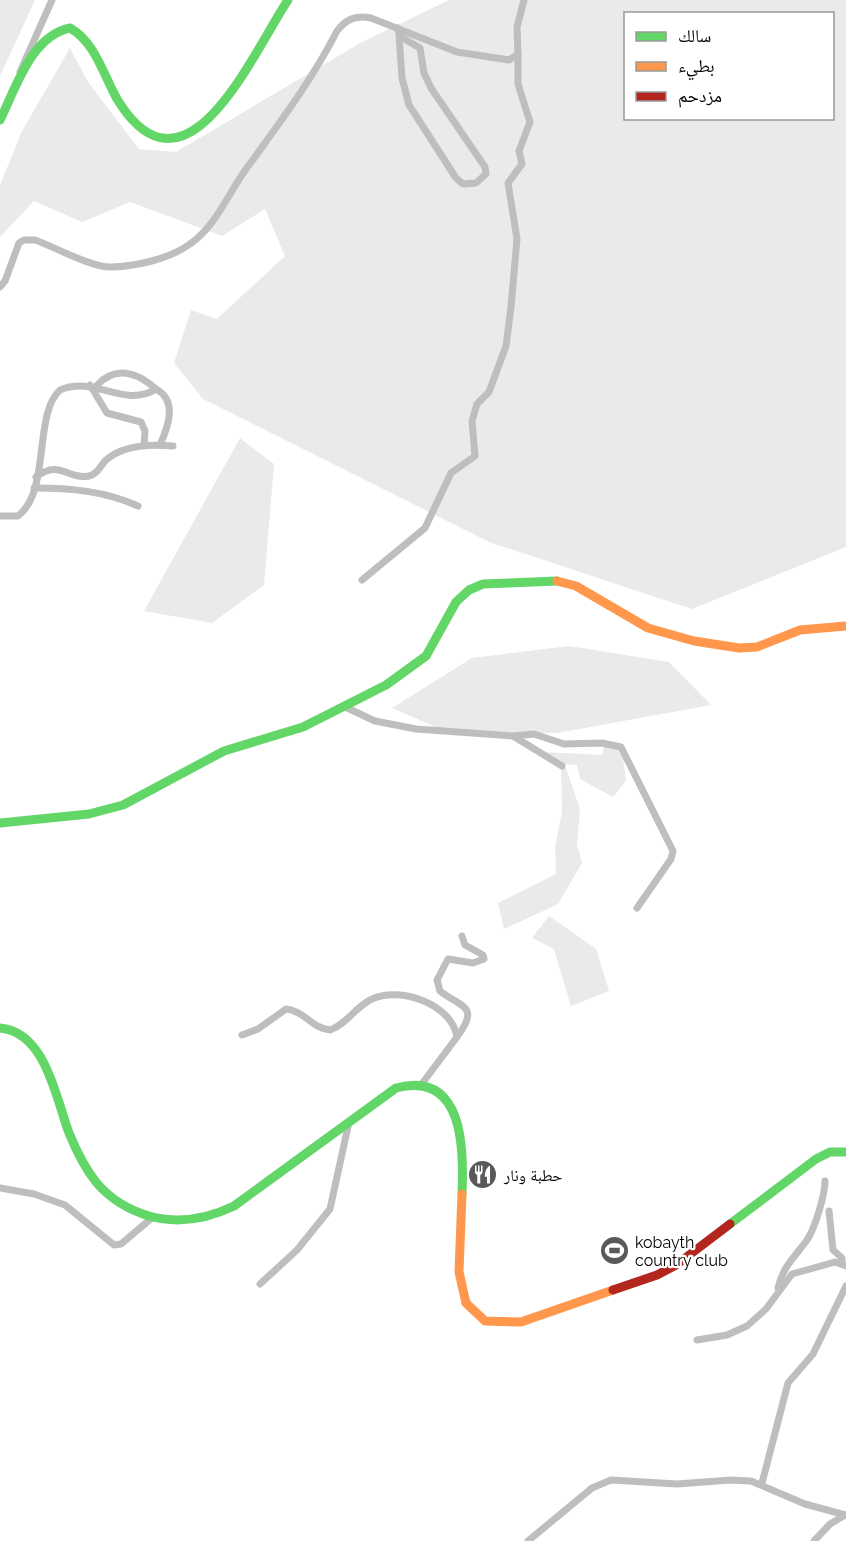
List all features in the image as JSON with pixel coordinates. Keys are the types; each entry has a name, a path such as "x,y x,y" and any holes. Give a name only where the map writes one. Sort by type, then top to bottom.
{"street":[{"path":"0,113 52,0"},
{"path":"0,120 41,42 57,27 68,25 83,35 118,97 141,129 160,137 186,135 209,120 288,0"},
{"path":"362,580 425,528 451,472 475,456 472,421 477,404 489,392 506,346 517,239 508,183 522,164 519,151 530,122 518,84 517,27 524,0"},
{"path":"0,287 8,275 18,243 24,240 34,240 110,268 167,256 191,243 214,219 244,172 287,116 341,26 352,19 365,17 398,32 468,55 509,60 516,57 518,51"},
{"path":"398,32 420,48 424,73 431,88 485,167 486,174 476,183 463,184 456,178 409,105 402,78 398,32"},
{"path":"93,386 106,377 122,372 137,375 164,394 169,408 168,424 160,445"},
{"path":"0,516 21,514 34,488 53,398 65,387 93,386 131,396 156,389"},
{"path":"93,386 107,413 141,422 145,431 144,446"},
{"path":"36,477 46,471 57,469 88,476 97,472 112,455 144,446 173,446"},
{"path":"34,488 62,488 105,494 138,506"},
{"path":"0,823 65,818 123,805 224,750 303,727 345,707 386,685 426,656 456,602 469,590 490,582 562,581 576,586 648,628 694,641 739,648 757,647 800,630 846,626"},
{"path":"345,707 375,721 416,729 513,736 534,734 554,742 574,746 602,743 621,747 673,851 671,859 637,908"},
{"path":"513,736 562,766"},
{"path":"421,1085 466,1024 466,1012 460,1001 440,991 437,980 448,959 473,963 484,959 483,955 465,945 462,936"},
{"path":"242,1035 258,1029 286,1009 295,1011 322,1028 330,1030 346,1020 365,1002 383,995 396,995 422,1001 444,1013 454,1024 457,1037"},
{"path":"0,1028 18,1033 38,1052 64,1122 84,1165 95,1181 122,1204 153,1216 190,1220 224,1211 396,1088 421,1085 448,1099 454,1105 462,1123 463,1165 458,1267 461,1293 477,1316 502,1325 521,1323 666,1270 701,1248 816,1159 830,1152 846,1152"},
{"path":"260,1284 297,1250 330,1209 349,1122"},
{"path":"776,1297 782,1270 808,1238 816,1220 825,1181"},
{"path":"0,1188 33,1194 65,1205 114,1245 124,1242 153,1216"},
{"path":"696,1340 727,1335 757,1319 792,1274 827,1264 844,1264 842,1258 833,1250 829,1210"},
{"path":"762,1483 788,1383 813,1354 846,1286"},
{"path":"528,1541 592,1488 606,1481 677,1484 731,1479 762,1483 796,1501 846,1515"},
{"path":"814,1541 830,1524 846,1515"}],"shaded area":[{"path":"0,0 35,0 0,76"},
{"path":"449,0 846,0 846,547 692,609 489,542 203,399 174,363 191,310 217,319 285,256 265,209 222,236 130,202 82,222 34,201 0,237 0,185 22,131 70,48 88,82 139,149 176,152 362,42"},
{"path":"240,438 274,464 264,585 212,623 144,611"},
{"path":"569,646 669,662 711,705 557,733 445,731 392,708 472,658"},
{"path":"621,745 626,781 613,797 580,779 577,765 552,763 543,752 602,755 604,746"},
{"path":"561,767 566,768 580,809 577,844 582,863 558,904 504,929 498,903 556,874 555,846 562,812"},
{"path":"549,916 596,949 609,991 571,1006 554,949 532,938"}],"traffic: fast":[{"path":"0,120 26,65 35,52 56,33 70,28 86,41 98,59 117,99 143,129 168,139 192,131 215,111 237,84 288,0"},
{"path":"0,823 89,814 123,805 224,751 303,727 386,685 426,656 456,602 469,590 483,584 557,581"},
{"path":"0,1028 16,1032 39,1054 54,1086 74,1146 96,1182 127,1207 149,1216 171,1220 192,1219 234,1206 396,1088 418,1086 435,1091 447,1102 455,1117 462,1156 462,1194"},
{"path":"730,1224 816,1159 830,1152 846,1152"}],"traffic: slow":[{"path":"557,581 576,586 648,628 694,641 739,648 757,647 800,630 846,626"},
{"path":"462,1194 459,1272 466,1303 485,1321 521,1322 613,1290"}],"traffic: jam":[{"path":"613,1290 657,1275 676,1265 730,1224"}],"place":[{"name":"حطبة ونار","path":"483,1175"},
{"name":"kobayth country club","path":"614,1251"}]}
